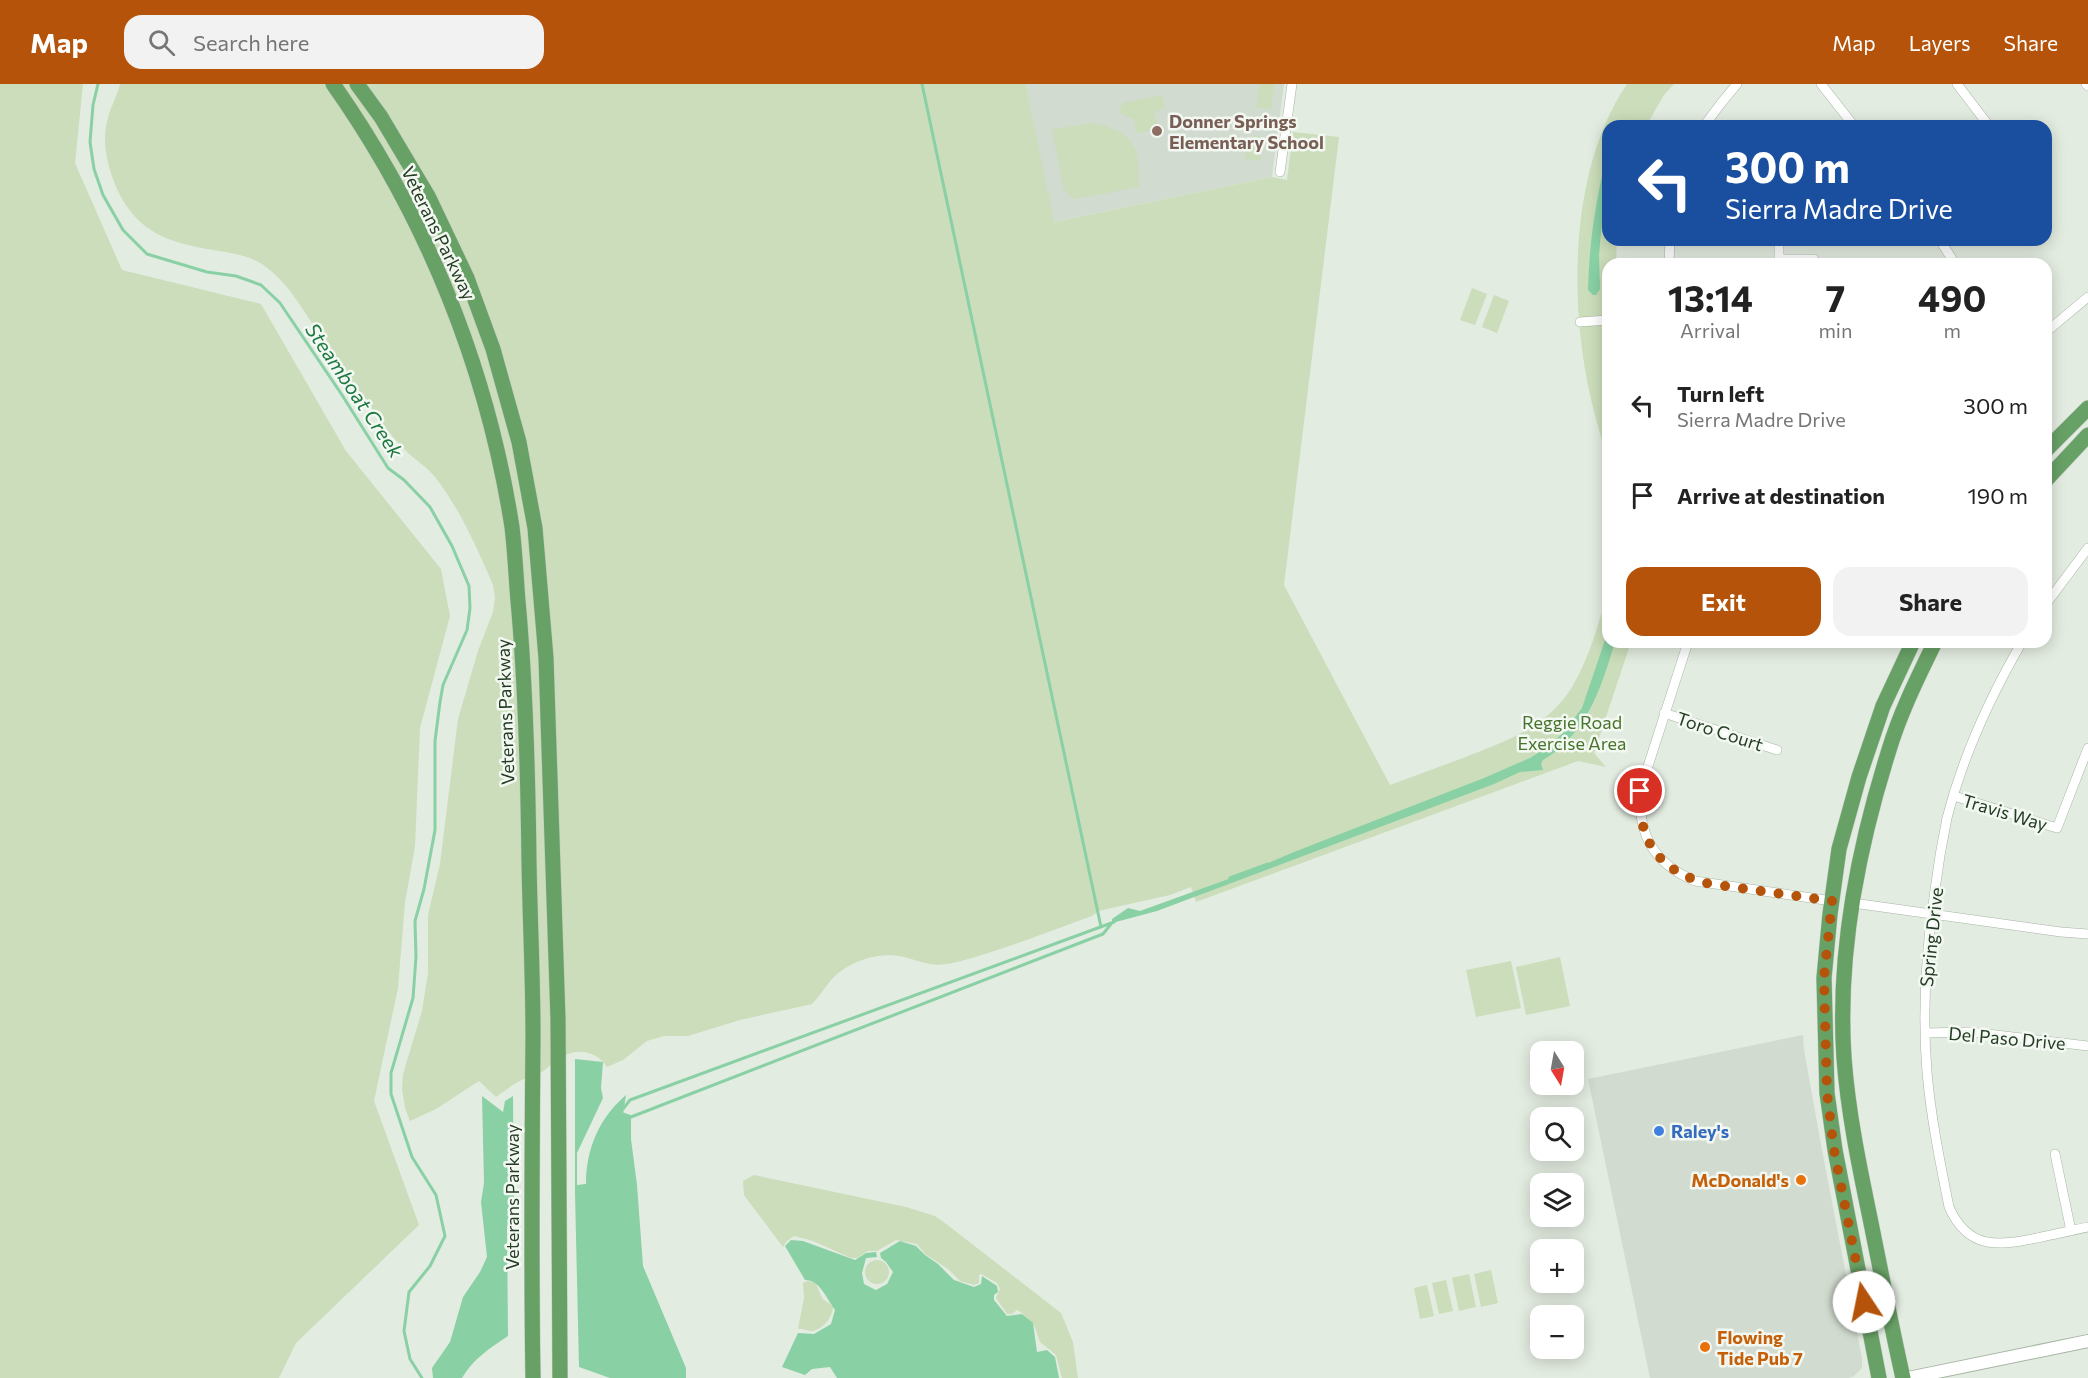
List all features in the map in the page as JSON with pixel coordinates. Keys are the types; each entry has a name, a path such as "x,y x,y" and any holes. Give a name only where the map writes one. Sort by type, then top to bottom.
{"main road":[{"name":"Veterans Parkway","path":"333,84 364,127 404,199 446,286 472,357 496,448 512,529 524,660 532,1032 533,1378"},
{"name":"Veterans Parkway","path":"357,84 381,117 428,196 467,278 493,349 519,442 535,528 546,658 558,1019 560,1378"},
{"path":"2052,444 2088,408"},
{"path":"2052,474 2088,435"},
{"path":"1879,1378 1834,1150 1827,1093 1824,978 1839,849 1883,706 1910,648"},
{"path":"1903,1378 1848,1102 1843,1009 1847,952 1861,851 1889,748 1932,648"},
{"path":"1853,903 1846,894 1846,868 1852,836 1872,765 1868,752"},
{"path":"1832,901 1841,919 1837,989 1838,1039 1844,1048"},
{"path":"561,1353 568,1378"},
{"path":"525,1378 533,1356"}],"street":[{"path":"1280,172 1292,84"},
{"path":"1708,120 1737,84"},
{"path":"1821,84 1849,120"},
{"path":"1956,84 1984,120"},
{"path":"2052,327 2088,297"},
{"path":"1580,322 1602,320"},
{"path":"2052,596 2088,548"},
{"path":"1686,648 1643,776 1639,804 1644,831 1658,856 1681,875 1695,881 1832,901"},
{"name":"Spring Drive","path":"2019,648 1974,738 1954,796 1941,848 1926,976 1925,1033 1931,1112 1949,1207 1960,1226 1973,1237 1985,1242 2006,1244 2071,1231"},
{"name":"Toro Court","path":"1664,713 1777,750"},
{"name":"Travis Way","path":"1954,796 2057,828 2088,748"},
{"path":"1853,903 2088,934"},
{"name":"Del Paso Drive","path":"1925,1033 1971,1032 2088,1047"},
{"path":"2055,1154 2071,1231 2088,1227"},
{"path":"1908,1378 2088,1342"}],"shaded area":[{"name":"Donner Springs Elementary School","path":"1026,84 1284,84 1272,177 1053,222"},
{"path":"1602,178 1600,289 1596,295 1593,295 1588,290 1589,273"},
{"path":"1602,648 1613,648 1598,693 1590,708 1571,737 1543,760 1541,764 1543,770 1520,772 1494,784 1157,911 1112,923 1112,919 1128,908 1140,911 1245,873 1530,758 1564,732 1582,708"},
{"path":"1803,1035 1862,1368 1849,1378 1650,1378 1588,1079"},
{"path":"575,1059 603,1062 601,1088 603,1098 577,1153 577,1185 586,1184 588,1159 601,1124 626,1095 623,1114 631,1117 643,1266 686,1368 686,1378 610,1378 579,1367"},
{"path":"482,1096 503,1112 505,1101 513,1096 514,1216 507,1227 508,1336 477,1360 462,1378 433,1378 432,1368 450,1342 463,1297 487,1257 481,1202 484,1183"},
{"path":"791,1240 803,1241 855,1260 866,1253 876,1252 877,1257 866,1258 862,1273 864,1284 876,1290 887,1284 893,1272 881,1258 880,1253 900,1241 916,1246 954,1280 974,1287 981,1284 982,1276 997,1286 998,1292 994,1295 994,1300 1007,1316 1022,1314 1033,1323 1037,1352 1047,1350 1055,1357 1059,1378 837,1378 830,1367 812,1369 805,1375 782,1367 798,1333 814,1334 831,1324 835,1310 815,1283 805,1280 785,1246"}],"green space":[{"path":"0,84 83,84 75,163 122,270 261,304 346,451 441,569 450,616 420,728 415,847 405,902 398,988 374,1101 419,1225 296,1343 279,1378 0,1378"},
{"name":"Reggie Road Exercise Area","path":"120,84 1026,84 1054,222 1272,177 1287,180 1293,132 1339,137 1284,585 1390,785 1509,739 1524,732 1551,713 1562,701 1578,676 1602,612 1602,648 1629,648 1594,753 1606,767 1578,761 1196,902 1191,887 1170,895 1098,911 1092,916 1008,947 948,964 930,964 894,955 865,959 839,973 812,1004 740,1020 688,1036 664,1036 647,1041 623,1060 607,1067 599,1058 589,1053 572,1053 496,1097 479,1081 436,1109 410,1121 402,1089 403,1074 422,1011 428,973 428,915 440,864 458,719 478,651 493,612 495,598 493,585 467,529 444,489 432,473 405,450 383,424 282,281 261,263 238,254 168,239 146,227 137,219 122,199 112,177 105,141 108,118"},
{"path":"1259,84 1274,84 1271,109 1256,108"},
{"path":"1627,84 1674,84 1664,95 1649,120 1607,120"},
{"path":"1162,95 1165,108 1154,112 1158,126 1152,130 1137,133 1133,119 1120,112 1123,103"},
{"path":"1092,123 1117,131 1132,143 1138,161 1139,187 1074,199 1064,191 1052,130"},
{"path":"1602,133 1602,246 1617,246 1616,258 1602,258 1602,441 1585,369 1578,297 1580,222 1586,185"},
{"path":"1253,136 1262,137 1260,161 1245,159 1247,141"},
{"path":"1472,288 1487,294 1475,325 1460,320"},
{"path":"1494,295 1509,301 1497,333 1482,327"},
{"path":"1560,957 1570,1006 1526,1015 1516,967"},
{"path":"1511,961 1521,1008 1476,1017 1466,970"},
{"path":"754,1175 906,1207 935,1216 1061,1313 1073,1342 1078,1378 1062,1378 1056,1355 1040,1342 1034,1325 1022,1313 1017,1310 1012,1314 1007,1314 996,1298 1000,1289 997,1283 981,1274 979,1283 974,1285 960,1281 948,1269 925,1254 917,1244 896,1240 877,1251 868,1251 857,1258 851,1258 813,1241 794,1236 783,1247 744,1195 743,1181"},
{"path":"872,1260 882,1260 889,1267 889,1277 882,1284 872,1284 865,1277 865,1267"},
{"path":"1491,1270 1498,1303 1481,1307 1474,1274"},
{"path":"1469,1274 1476,1307 1459,1311 1452,1278"},
{"path":"1446,1280 1453,1311 1439,1314 1432,1283"},
{"path":"807,1281 815,1283 824,1300 833,1307 827,1322 821,1328 813,1331 798,1329 804,1298 803,1283"},
{"path":"1427,1285 1434,1316 1420,1319 1414,1288"}],"waterway":[{"name":"Steamboat Creek","path":"98,84 93,105 90,142 94,169 103,195 123,230 147,254 207,272 236,276 261,285 280,303 388,468 404,480 430,507 452,546 469,586 470,608 467,630 443,685 440,702 435,741 435,830 424,889 415,921 416,957 413,998 391,1073 391,1094 412,1157 436,1195 445,1236 430,1266 409,1292 404,1331 410,1359 422,1378"},
{"path":"922,84 1101,927"},
{"path":"1230,878 1268,864"},
{"path":"623,1109 630,1100 1114,922"},
{"path":"623,1114 631,1117 1103,934 1111,924"}],"place":[{"name":"Donner Springs Elementary School","path":"1157,131"},
{"name":"Raley's","path":"1659,1131"},
{"name":"McDonald's","path":"1801,1180"},
{"name":"Flowing Tide Pub 7","path":"1705,1347"}],"route":[{"path":"1640,791 1640,816 1650,845 1667,865 1681,875 1711,884 1832,901 1824,978 1827,1093 1834,1150 1864,1302"}]}
